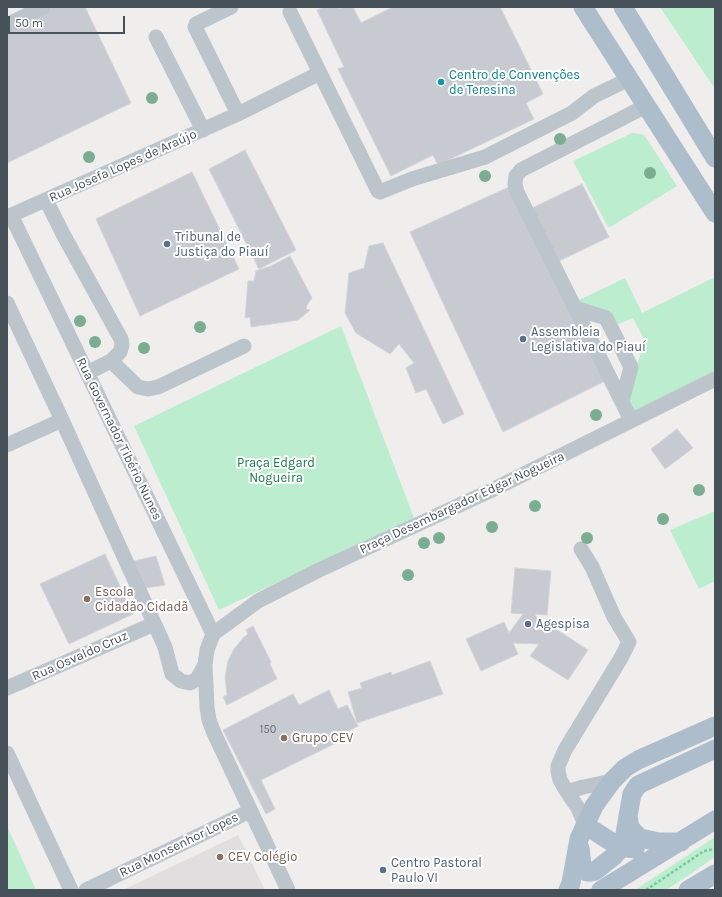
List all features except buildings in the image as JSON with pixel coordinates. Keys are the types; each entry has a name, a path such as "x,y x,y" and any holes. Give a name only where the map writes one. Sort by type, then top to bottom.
{"main road":[{"path":"583,7 715,213"},
{"path":"623,7 715,158"},
{"path":"568,890 571,883 582,832 594,806 612,781 625,768 638,760 715,726"},
{"path":"582,832 582,866 587,872 595,871 614,856 623,846 632,794 638,785 715,749"},
{"path":"628,816 630,828 640,838 659,842 681,842"},
{"path":"602,890 715,820"},
{"path":"582,832 610,840 627,848 647,850 681,842"},
{"path":"688,890 714,874"}],"street":[{"path":"7,25 44,7"},
{"path":"231,7 212,11 195,26 238,114"},
{"path":"290,12 378,191 380,192 412,179 485,157 572,113 594,96 629,79"},
{"path":"156,37 203,130"},
{"name":"Rua Josefa Lopes de Araújo","path":"9,216 238,114 320,73"},
{"path":"631,420 517,192 515,184 516,176 521,170 646,106"},
{"path":"46,200 121,339 122,345 120,352 111,360 87,373"},
{"name":"Rua Governador Tibério Nunes","path":"9,216 87,373 213,634"},
{"path":"7,303 165,647 172,674 181,682 190,683 197,679 204,665 207,650 213,634"},
{"path":"575,308 606,318 631,367 622,401"},
{"path":"111,360 138,387 148,389 158,386 244,346"},
{"name":"Praça Desembargador Edgar Nogueira","path":"213,634 258,601 317,571 492,490 715,378"},
{"path":"7,445 62,420"},
{"path":"581,549 592,567 614,616 629,642 621,658 565,750 558,766 560,780 578,808 582,832"},
{"name":"Rua Osvaldo Cruz","path":"7,688 154,624"},
{"path":"204,665 207,707 214,733 288,890"},
{"path":"7,753 71,890"},
{"path":"567,792 612,781"},
{"name":"Rua Monsenhor Lopes","path":"86,890 250,811"}],"path":[{"path":"646,890 704,851 715,849"}],"shaded area":[{"name":"CEV Colégio","path":"238,835 265,890 123,890"}],"green space":[{"path":"660,7 715,7 715,89"},
{"path":"632,133 645,136 677,186 608,227 573,161"},
{"path":"715,277 715,372 632,414 625,401 645,341 633,318 618,324 610,312 575,302 625,278 642,313"},
{"name":"Praça Edgard Nogueira","path":"341,326 414,518 219,610 134,426"},
{"path":"715,511 715,581 699,589 670,530"},
{"path":"7,826 36,890 7,890"},
{"path":"715,837 715,857 680,881 666,890 635,890"}],"place":[{"name":"Centro de Convenções de Teresina","path":"441,82"},
{"name":"Tribunal de Justiça do Piauí","path":"167,244"},
{"name":"Assembleia Legislativa do Piauí","path":"523,339"},
{"name":"Escola Cidadão Cidadã","path":"87,599"},
{"name":"Agespisa","path":"528,624"},
{"name":"Grupo CEV","path":"284,738"},
{"name":"CEV Colégio","path":"220,857"},
{"name":"Centro Pastoral Paulo VI","path":"383,870"}]}
